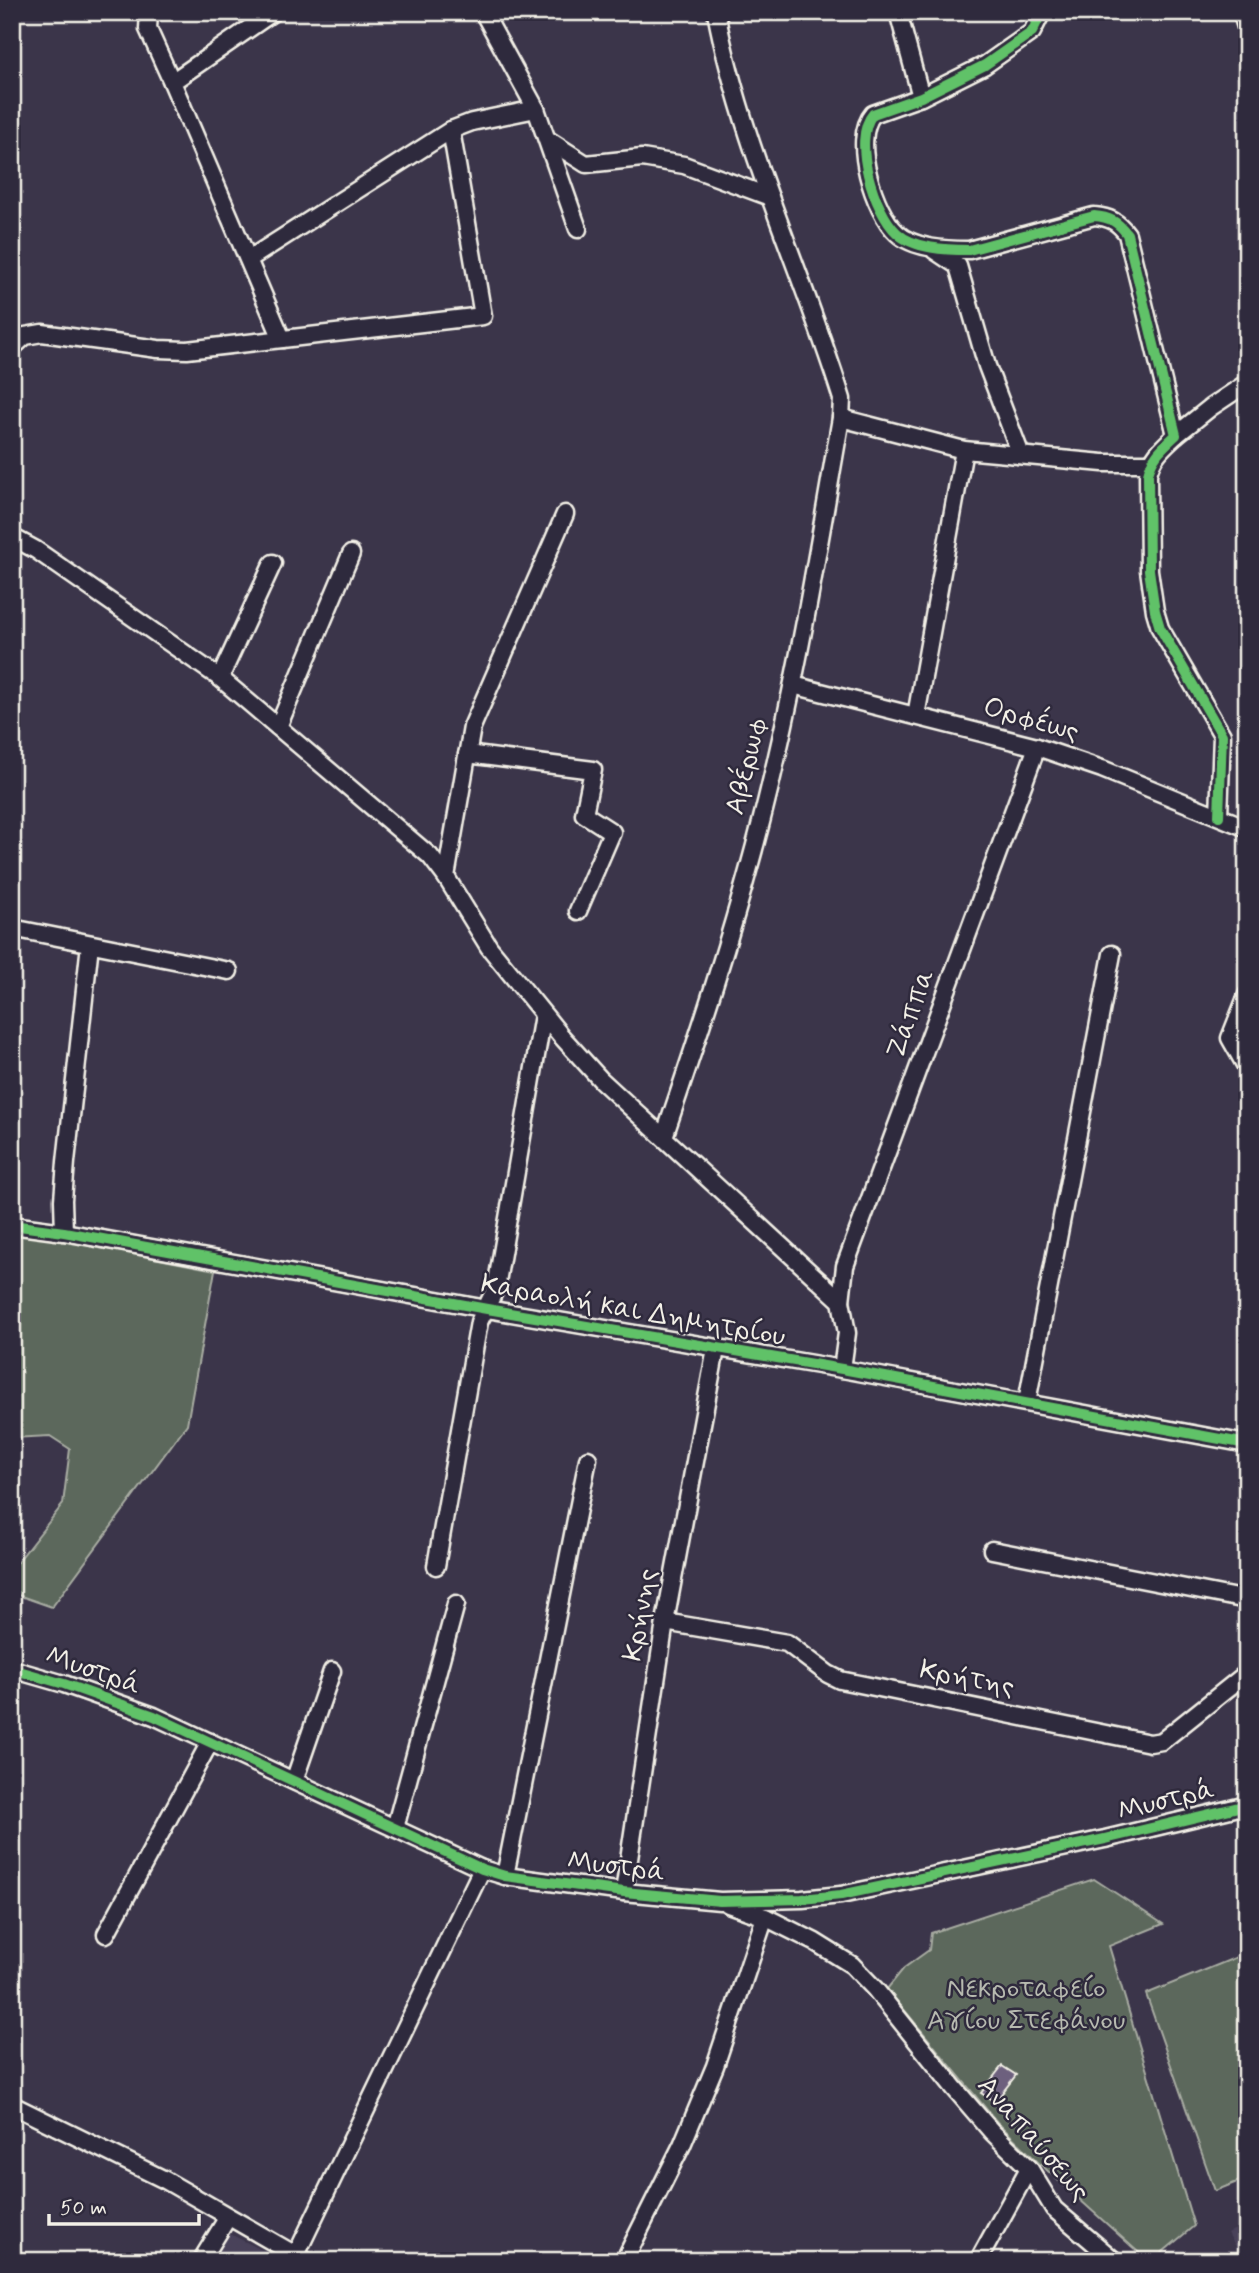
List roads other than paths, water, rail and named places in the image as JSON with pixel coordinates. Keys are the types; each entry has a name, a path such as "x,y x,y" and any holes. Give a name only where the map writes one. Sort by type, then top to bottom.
{"street":[{"path":"149,12 148,29 282,339"},
{"path":"172,82 273,12"},
{"path":"483,12 536,109 578,229"},
{"path":"716,12 729,70 770,197"},
{"path":"898,12 921,97"},
{"path":"1021,455 987,366 958,266 930,247 898,234 879,206 863,146 867,120 873,114 921,97 985,65 1032,32 1042,12"},
{"path":"1241,12 1247,30"},
{"path":"249,259 452,130 472,122 536,109"},
{"path":"12,348 25,336 42,333 158,349 187,350 483,316 452,130"},
{"path":"547,139 586,164 642,158 674,163 770,197"},
{"name":"Αβέρωφ","path":"664,1137 711,999 777,759 841,418 842,399 770,197"},
{"path":"930,247 969,250 1094,216 1107,217 1119,224 1127,234 1176,435"},
{"path":"1219,816 1222,735 1160,628 1155,611 1149,570 1150,463 1176,435 1210,407 1247,383"},
{"path":"841,418 964,450 1103,463 1150,463"},
{"path":"915,716 964,450"},
{"path":"446,877 472,727 565,514"},
{"path":"12,537 36,550 220,678 430,856 489,947 543,1015 601,1080 841,1301"},
{"path":"278,727 351,554"},
{"path":"220,678 273,563"},
{"name":"Ορφέως","path":"793,685 1037,747 1102,769 1247,828"},
{"name":"Ζάππα","path":"842,1369 847,1333 841,1301 845,1266 1037,747"},
{"path":"467,754 593,770 584,814 612,832 578,911"},
{"path":"12,928 229,971"},
{"path":"64,1232 66,1162 90,944"},
{"path":"1027,1402 1112,954"},
{"path":"1247,995 1230,1038 1247,1069"},
{"path":"436,1566 479,1322 496,1288 543,1015"},
{"name":"Καραολή και Δημητρίου","path":"12,1225 842,1369 1247,1444"},
{"name":"Κρήνης","path":"624,1892 666,1622 716,1349"},
{"path":"505,1876 588,1459"},
{"path":"992,1550 1247,1600"},
{"path":"395,1828 456,1604"},
{"name":"Κρήτης","path":"666,1622 787,1643 840,1680 1150,1742 1162,1741 1247,1673"},
{"name":"Μυστρά","path":"12,1669 122,1704 210,1742 482,1869 505,1876 624,1892 720,1901 841,1895 1105,1839 1247,1805"},
{"path":"295,1781 332,1671"},
{"path":"106,1934 210,1742"},
{"path":"12,2105 165,2180 301,2258 482,1869"},
{"name":"Αναπαύσεως","path":"720,1901 765,1917 836,1953 852,1965 875,1989 992,2132 1029,2168 1054,2209 1115,2261"},
{"path":"624,2261 682,2146 715,2066 765,1917"},
{"path":"978,2261 1029,2168"},
{"path":"201,2261 228,2217"}],"park label":[{"name":"Νεκροταφείο Αγίου Στεφάνου","path":"1026,2005"}]}
